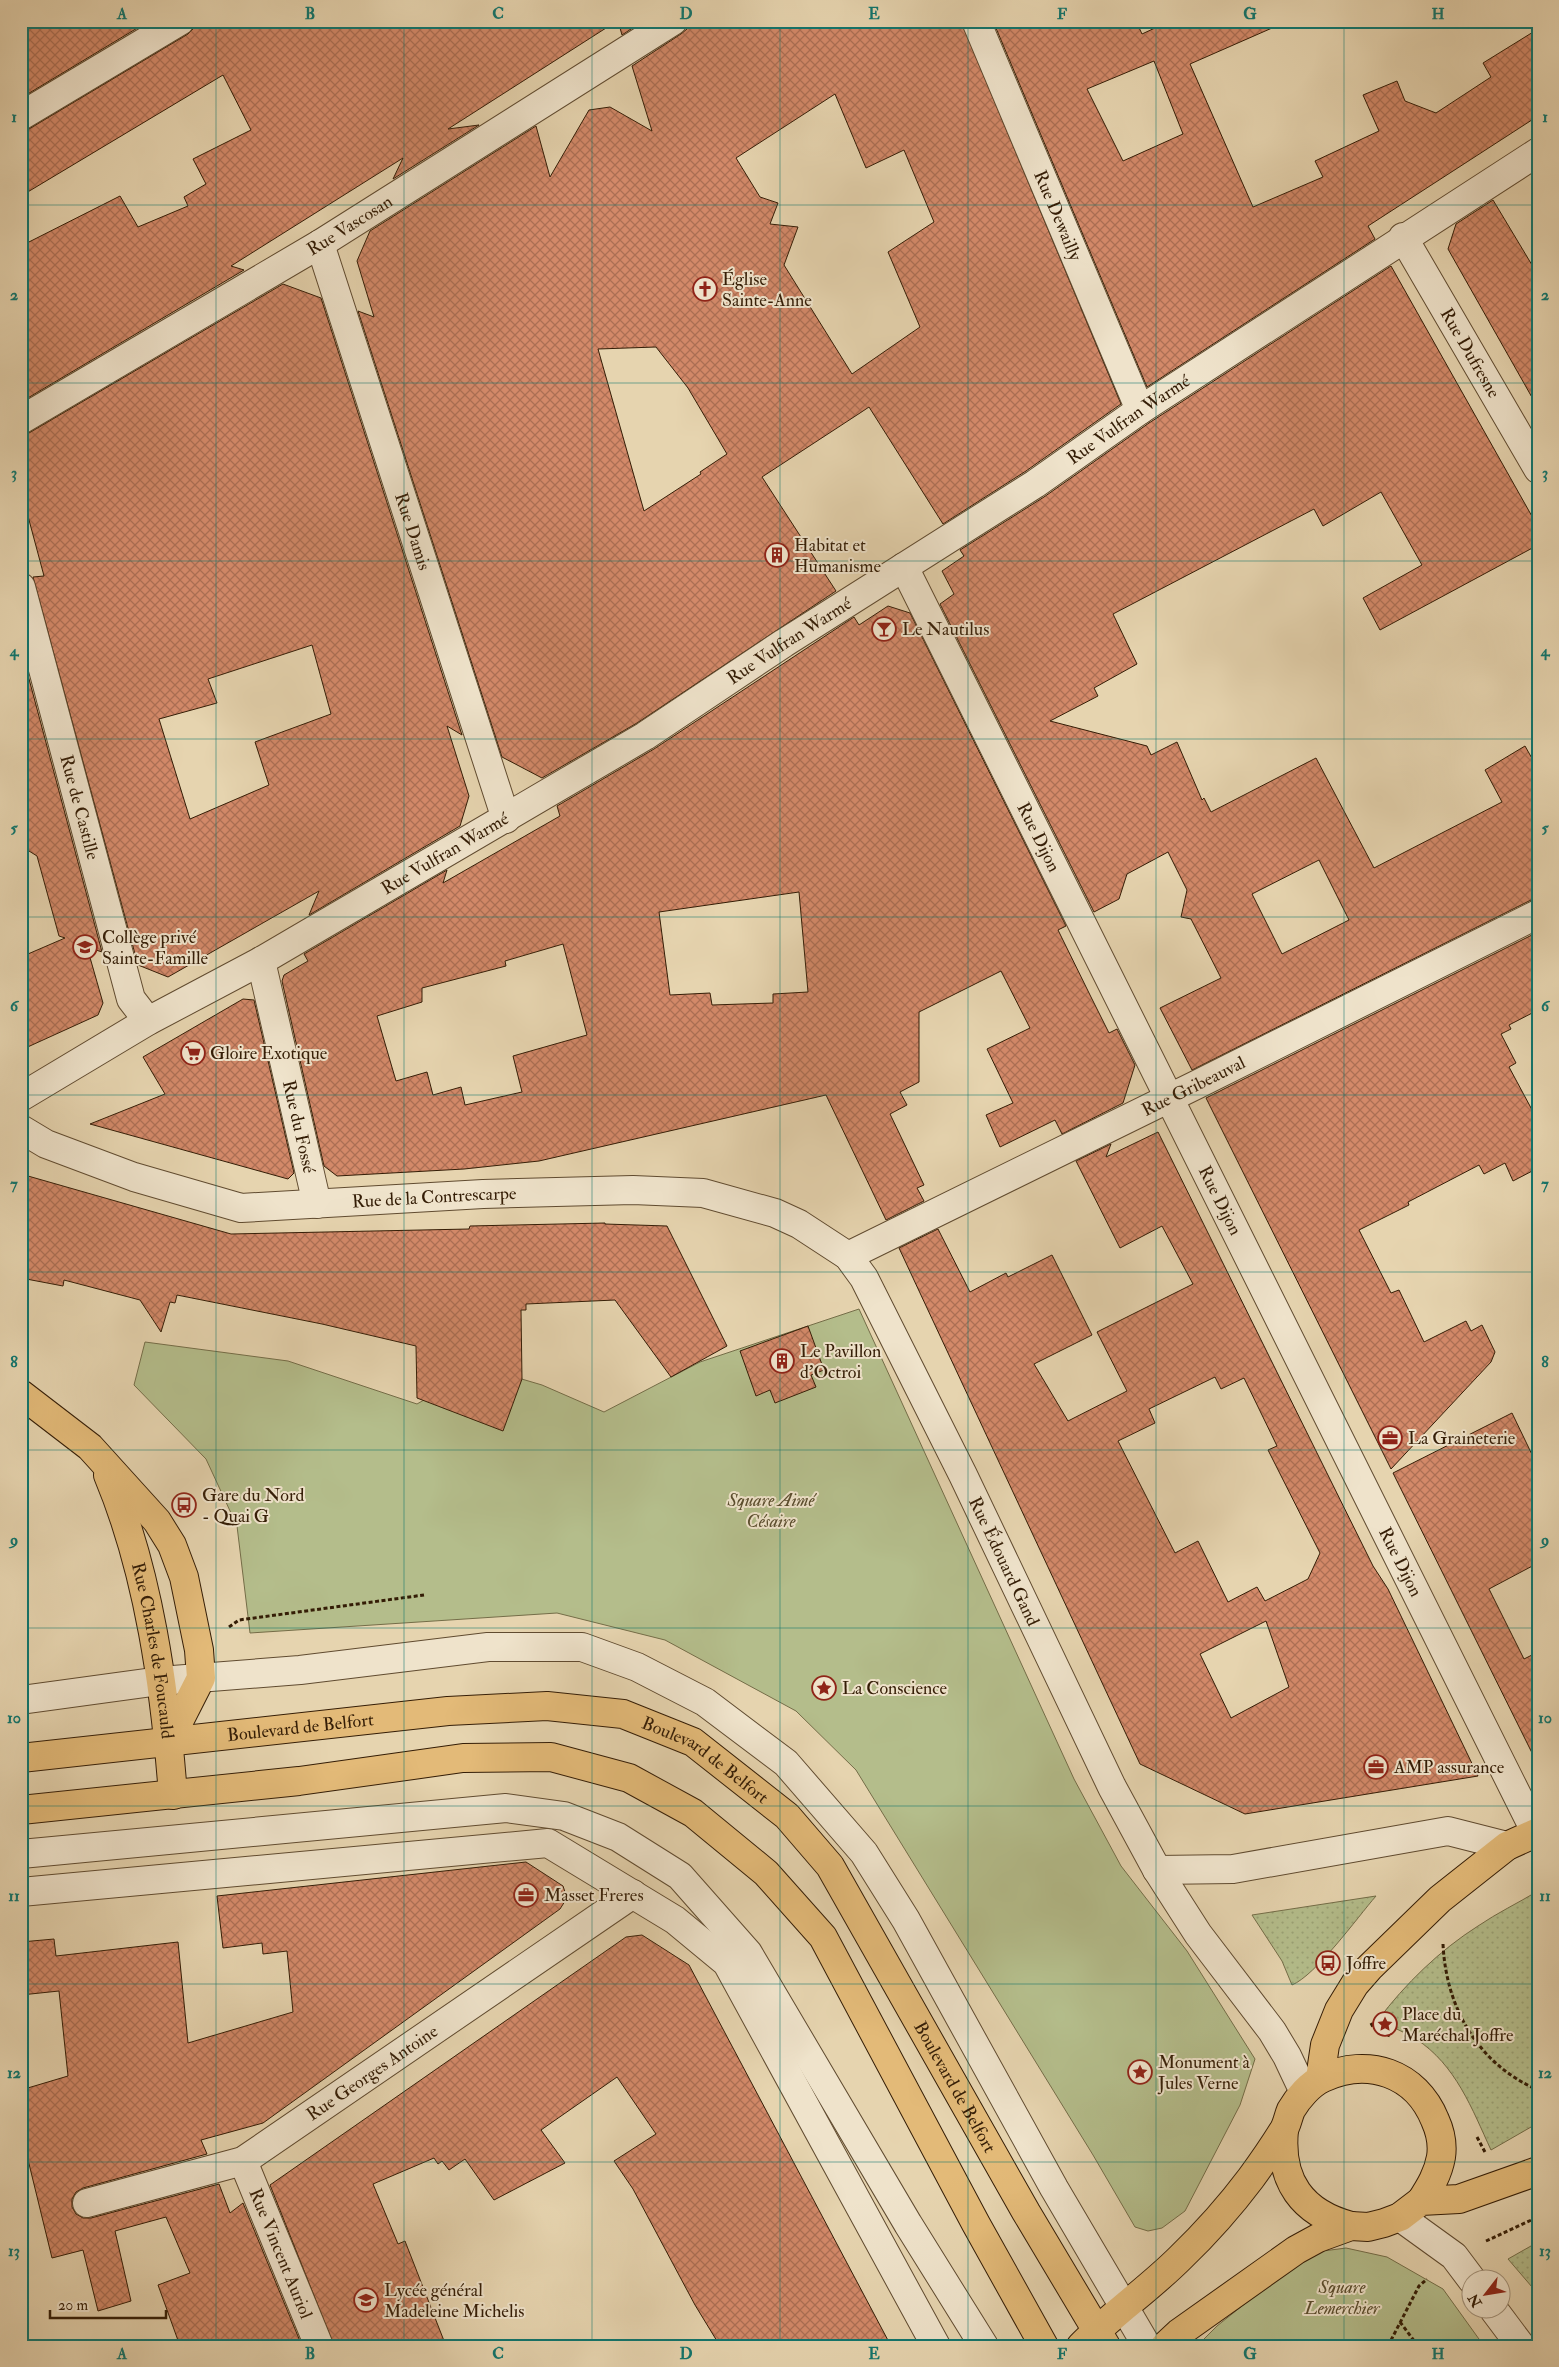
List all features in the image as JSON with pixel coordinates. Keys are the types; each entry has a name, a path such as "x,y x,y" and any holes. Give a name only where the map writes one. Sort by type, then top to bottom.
{"main road":[{"name":"Rue Charles de Foucauld","path":"21,1394 90,1447 157,1521 172,1545 184,1577 199,1650 201,1678 169,1741"},
{"name":"Rue Charles de Foucauld","path":"102,1462 129,1532 139,1567 169,1741"},
{"name":"Boulevard de Belfort","path":"21,1758 448,1711 547,1706 623,1714 693,1742 787,1816 830,1866 1026,2212 1095,2340"},
{"path":"169,1741 174,1795"},
{"path":"21,1810 174,1795 463,1758 551,1757 629,1778 693,1814 766,1873 823,1937 976,2224 1044,2346"},
{"path":"1312,2086 1324,2045 1339,2010 1351,1990 1369,1968 1440,1899 1506,1846 1537,1832"},
{"path":"1369,2068 1393,2074 1415,2088 1430,2107 1440,2131 1441,2156 1435,2180 1421,2201 1400,2217 1368,2227 1352,2226 1333,2221 1316,2213 1297,2192 1285,2167 1282,2148 1284,2130 1291,2110 1312,2086 1344,2069 1369,2068"},
{"path":"1095,2340 1124,2307 1181,2258 1250,2180 1284,2130"},
{"path":"1421,2201 1459,2199 1538,2171"},
{"path":"1166,2346 1179,2333 1296,2250 1318,2238 1352,2226"}],"street":[{"path":"21,116 180,21"},
{"name":"Rue Vascosan","path":"21,420 320,244 673,21"},
{"name":"Rue Dewailly","path":"976,21 1140,410"},
{"name":"Rue Vulfran Warmé","path":"21,1097 148,1021 261,962 645,736 784,643 1035,484 1140,410 1403,237 1538,152"},
{"name":"Rue Dufresne","path":"1403,237 1538,469"},
{"name":"Rue Damis","path":"320,244 506,819"},
{"name":"Rue Dijon","path":"904,567 1537,1832"},
{"name":"Rue de Castille","path":"21,587 131,999 148,1021"},
{"name":"Rue Gribeauval","path":"848,1256 1538,914"},
{"name":"Rue du Fossé","path":"261,962 317,1204"},
{"name":"Rue de la Contrescarpe","path":"21,1129 46,1144 134,1177 242,1208 533,1193 633,1190 703,1194 775,1213 799,1224 848,1256"},
{"name":"Rue Édouard Gand","path":"848,1256 864,1278 963,1475 1112,1788 1157,1870 1198,1934 1312,2086"},
{"path":"21,1700 160,1681 300,1670 488,1648 582,1647 636,1667 705,1702 786,1763 864,1853 906,1920 1054,2188 1147,2346"},
{"path":"21,1854 506,1808 564,1816 618,1837 680,1876 748,1953 908,2224 984,2346"},
{"path":"1157,1870 1233,1869 1448,1831 1506,1846"},
{"path":"21,1892 548,1844 675,1920 727,1963 936,2346"},
{"name":"Rue Georges Antoine","path":"87,2202 243,2161 633,1894"},
{"name":"Rue Vincent Auriol","path":"243,2161 319,2346"},
{"path":"1400,2217 1454,2256 1464,2270"},
{"path":"1502,2320 1521,2346"}],"path":[{"path":"199,1650 239,1620 424,1595"},
{"path":"1425,1914 1442,1932 1443,1953 1454,2001 1468,2030 1487,2056 1518,2081 1538,2090"},
{"path":"1369,2018 1373,2027 1396,2040"},
{"path":"1473,2129 1490,2162 1498,2186"},
{"path":"1400,2322 1418,2346"}],"green space":[{"name":"Square Aimé Césaire","path":"859,1309 1074,1779 1121,1866 1187,1951 1255,2059 1240,2105 1185,2211 1162,2228 1148,2231 1135,2227 1093,2155 856,1770 796,1711 665,1640 557,1613 250,1633 237,1526 206,1459 134,1385 145,1342 288,1361 417,1404 481,1367 542,1385 604,1412 700,1362"},
{"path":"1538,1891 1538,2123 1491,2150 1461,2089 1442,2062 1416,2039 1378,2020 1411,1981 1450,1946 1485,1921"},
{"path":"1376,1896 1313,1970 1292,1985 1282,1961 1252,1915"},
{"path":"1538,2242 1538,2294 1508,2259"},
{"name":"Square Lemerchier","path":"1346,2248 1387,2257 1443,2289 1462,2315 1462,2320 1465,2320 1484,2346 1197,2346 1217,2326 1308,2253"}],"building":[{"path":"21,21 149,21 21,98"},
{"path":"196,21 617,21 448,129 479,125 393,179 403,158 231,266 244,270 21,402 21,246 120,196 138,227 188,206 184,197 206,184 193,159 251,130 223,75 21,196 21,132 188,34 193,29"},
{"path":"618,21 643,21 622,35"},
{"path":"688,21 961,21 1121,404 1026,471 943,524 869,407 762,477 836,591 637,723 542,778 502,757 358,311 374,317 357,261 370,231 536,126 550,177 589,110 610,107 652,131 632,66 687,29","holes":["835,94 866,168 904,150 934,222 888,252 920,327 852,374 784,265 798,227 770,224 778,203 760,197 736,158","656,347 688,388 727,454 700,472 701,474 644,511 598,349"]},
{"path":"993,21 1136,21 1142,34 1170,21 1288,21 1190,64 1253,207 1323,177 1315,161 1379,131 1363,95 1397,81 1405,101 1436,113 1491,77 1483,63 1538,29 1538,116 1368,226 1375,239 1147,387","holes":["1154,61 1183,134 1123,161 1087,89"]},
{"path":"1493,200 1538,275 1538,408 1448,249 1456,224"},
{"path":"1391,266 1538,527 1538,545 1380,630 1363,598 1422,565 1381,492 1323,526 1314,509 1113,614 1137,664 1094,688 1098,696 1050,721 1147,746 1151,755 1177,742 1202,800 1204,798 1211,812 1316,758 1374,868 1502,802 1485,770 1525,746 1538,769 1538,899 1531,900 1192,1070 1160,1008 1221,978 1191,919 1181,917 1187,890 1168,852 1127,874 1119,899 1094,912 940,604 954,594 942,571 964,556 960,550 1044,497 1149,423","holes":["1319,860 1349,920 1282,954 1252,894"]},
{"path":"283,284 321,298 462,735 447,726 469,796 460,826 309,915 319,891 168,977 138,965 33,577 44,576 21,490 21,436","holes":["312,645 331,714 255,742 269,785 190,819 159,719 217,703 208,679"]},
{"path":"888,606 910,613 1066,926 1058,930 1091,997 1109,1033 1117,1029 1135,1065 1123,1103 1062,1134 1055,1120 1000,1147 986,1115 1013,1103 987,1049 1030,1028 1001,971 919,1012 919,1082 900,1092 907,1105 890,1114 924,1185 917,1188 924,1201 886,1220 826,1095 539,1161 464,1169 337,1176 324,1166 282,981 284,975 308,961 304,954 447,870 443,883 560,816 557,806 654,749 854,617 859,625","holes":["799,892 808,992 773,994 773,1003 712,1005 710,993 670,995 659,912","563,944 587,1035 513,1056 522,1092 465,1105 461,1087 433,1095 427,1072 396,1081 377,1016 422,1002 422,988 506,966 505,961"]},
{"path":"21,649 102,952 87,947 103,1003 98,1015 21,1050 21,957 65,938 59,936 37,856 21,846"},
{"path":"1538,932 1538,1010 1509,1025 1511,1029 1501,1034 1516,1063 1509,1067 1538,1121 1538,1168 1513,1181 1505,1163 1484,1174 1479,1165 1408,1202 1409,1205 1359,1230 1391,1293 1399,1290 1424,1342 1466,1321 1471,1331 1482,1325 1495,1352 1491,1362 1391,1469 1206,1098"},
{"path":"243,999 254,1000 294,1173 288,1179 90,1124 165,1094 143,1057"},
{"path":"1158,1132 1373,1566 1388,1589 1478,1776 1245,1814 1140,1764 899,1248 938,1229 970,1292 1006,1273 1008,1277 1052,1255 1092,1335 1034,1364 1068,1421 1127,1391 1097,1332 1193,1284 1162,1226 1120,1248 1076,1161 1111,1144 1106,1157","holes":["1215,1377 1221,1389 1244,1378 1277,1446 1268,1450 1320,1553 1308,1579 1265,1601 1257,1587 1228,1602 1198,1541 1175,1553 1118,1441 1155,1423 1149,1409","1266,1621 1289,1687 1231,1718 1200,1654"]},
{"path":"21,1174 231,1234 469,1229 470,1226 605,1223 667,1226 727,1346 671,1377 615,1300 526,1304 526,1310 521,1310 522,1379 503,1431 417,1398 416,1346 322,1324 177,1295 175,1303 170,1302 161,1332 140,1300 64,1280 63,1286 21,1278"},
{"name":"Le Pavillon d'Octroi","path":"808,1326 824,1370 811,1375 816,1387 775,1403 770,1390 756,1396 740,1351"},
{"path":"1512,1413 1538,1467 1538,1563 1489,1589 1524,1659 1538,1652 1538,1765 1393,1473"},
{"path":"526,1862 563,1886 567,1898 560,1909 263,2123 201,2140 207,2154 83,2188 76,2192 72,2199 72,2207 76,2214 83,2218 91,2218 219,2184 230,2213 243,2203 302,2346 180,2346 158,2285 190,2273 166,2217 115,2231 131,2301 98,2311 83,2250 52,2258 21,2131 21,2090 68,2076 59,1991 21,1995 21,1942 54,1939 56,1956 178,1942 188,2043 293,2012 287,1951 263,1954 262,1943 223,1948 217,1896"},
{"path":"642,1935 689,1965 891,2346 720,2346 695,2305 633,2189 614,2161 656,2134 617,2077 541,2130 565,2163 494,2200 465,2159 449,2170 442,2161 438,2164 434,2158 373,2184 398,2244 405,2241 446,2346 334,2346 270,2185 626,1937"}],"place":[{"name":"Église Sainte-Anne","path":"705,289"},
{"name":"Habitat et Humanisme","path":"777,555"},
{"name":"Le Nautilus","path":"884,629"},
{"name":"Collège privé Sainte-Famille","path":"85,947"},
{"name":"Gloire Exotique","path":"193,1053"},
{"name":"Le Pavillon d'Octroi","path":"782,1361"},
{"name":"La Graineterie","path":"1390,1438"},
{"name":"Gare du Nord - Quai G","path":"184,1505"},
{"name":"La Conscience","path":"824,1688"},
{"name":"AMP assurance","path":"1376,1767"},
{"name":"Masset Freres","path":"526,1895"},
{"name":"Joffre","path":"1328,1963"},
{"name":"Place du Maréchal Joffre","path":"1385,2024"},
{"name":"Monument à Jules Verne","path":"1140,2072"},
{"name":"Lycée général Madeleine Michelis","path":"366,2300"}]}
